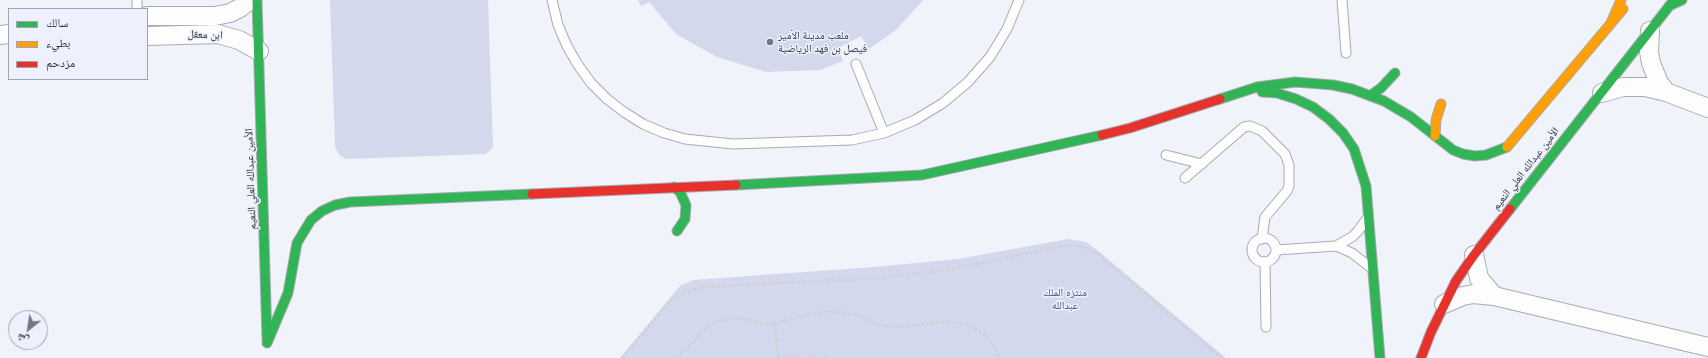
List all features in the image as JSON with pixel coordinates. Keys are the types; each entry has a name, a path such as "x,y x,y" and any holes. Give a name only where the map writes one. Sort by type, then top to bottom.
{"main road":[{"name":"الأمين عبدالله العلي النعيم","path":"257,0 268,347 288,293 297,243 303,230 317,215 335,205 350,202 674,187"},
{"path":"1611,23 1621,0"},
{"path":"674,187 878,179 922,175 1109,134 1239,92 1276,83 1295,82 1333,85 1370,96 1398,108 1453,150 1474,156 1486,155 1507,147 1630,0"},
{"path":"1672,3 1682,0"},
{"name":"الأمين عبدالله العلي النعيم","path":"1421,358 1444,304 1456,281 1474,255 1672,3"},
{"path":"1370,96 1382,88 1395,73"},
{"path":"1239,92 1277,93 1296,99 1313,107 1329,119 1343,133 1354,149 1366,186 1380,358"},
{"path":"1436,136 1437,112 1441,104"},
{"path":"674,187 680,192 686,205 685,219 677,231"}],"street":[{"name":"ابن معقل","path":"148,16 215,16 230,13 240,8 250,0"},
{"path":"188,34 197,26 197,21 189,16"},
{"path":"214,34 207,28 206,23 215,16"},
{"path":"1650,31 1649,52 1651,63 1659,83 1666,92"},
{"name":"ابن معقل","path":"148,36 214,34 240,40 259,51"},
{"path":"1602,93 1623,87 1634,86 1666,92 1708,108"},
{"path":"1474,255 1479,278 1494,296"},
{"path":"1444,304 1463,296 1473,294 1494,296 1708,347"}],"lane":[{"path":"552,0 558,25 567,46 591,83 607,99 643,124 664,133 685,139 733,144 845,141 884,133 915,120 943,103 968,82 993,51 1007,29 1019,0"},
{"path":"1342,0 1346,53"},
{"path":"856,64 884,133"},
{"path":"1186,178 1244,127 1250,126 1262,131 1285,154 1289,165 1289,186 1287,191 1265,217 1262,239"},
{"path":"1166,155 1202,164"},
{"path":"1276,250 1336,246 1344,242 1358,231 1368,216"},
{"path":"1262,239 1271,241 1276,250 1273,258 1265,262 1256,259 1252,249 1253,244 1262,239"},
{"path":"1336,246 1352,253 1372,270"},
{"path":"1265,262 1266,327"}],"path":[{"path":"622,358 669,302 676,296 703,287 879,278 956,268 1068,245 1083,247 1098,254 1222,358"},
{"path":"676,358 690,346 705,328 720,320 739,318 759,324 775,324 805,315 832,311 858,315 877,324 897,327 953,322 971,326 982,333 992,343 998,358"},
{"path":"775,324 778,358 828,358"}],"green space":[{"path":"330,0 488,0 493,147 491,150 485,154 347,159 340,156 335,147"},
{"name":"ملعب مدينة الأمير فيصل بن فهد الرياضية","path":"638,0 923,0 896,30 869,49 861,36 838,48 843,61 820,70 766,72 717,57 676,34 649,2 641,6"},
{"name":"منتزه الملك عبدالله","path":"1068,239 1086,242 1097,250 1226,358 620,358 680,286 693,280 874,267 958,259"}],"traffic: fast":[{"path":"257,0 267,339"},
{"path":"1510,209 1674,0"},
{"path":"1669,6 1682,0"},
{"path":"1370,96 1381,88 1395,73"},
{"path":"1220,99 1257,87 1295,82 1333,85 1352,89 1384,101 1411,117 1453,150 1463,154 1475,156 1486,155 1507,147"},
{"path":"1262,92 1277,93 1296,99 1313,107 1329,119 1343,133 1354,149 1366,186 1380,358"},
{"path":"736,185 922,175 1102,135"},
{"path":"674,187 680,192 686,205 685,219 677,231"},
{"path":"267,343 288,293 297,243 311,220 322,211 335,205 350,202 532,194"}],"traffic: slow":[{"path":"1611,23 1621,0"},
{"path":"1507,147 1623,9"},
{"path":"1435,136 1436,120 1441,104"}],"traffic: jam":[{"path":"1102,135 1130,128 1220,99"},
{"path":"532,194 736,185"},
{"path":"1421,358 1431,332 1456,281 1474,255 1510,209"}],"place":[{"name":"ملعب مدينة الأمير فيصل بن فهد الرياضية","path":"770,42"}]}
